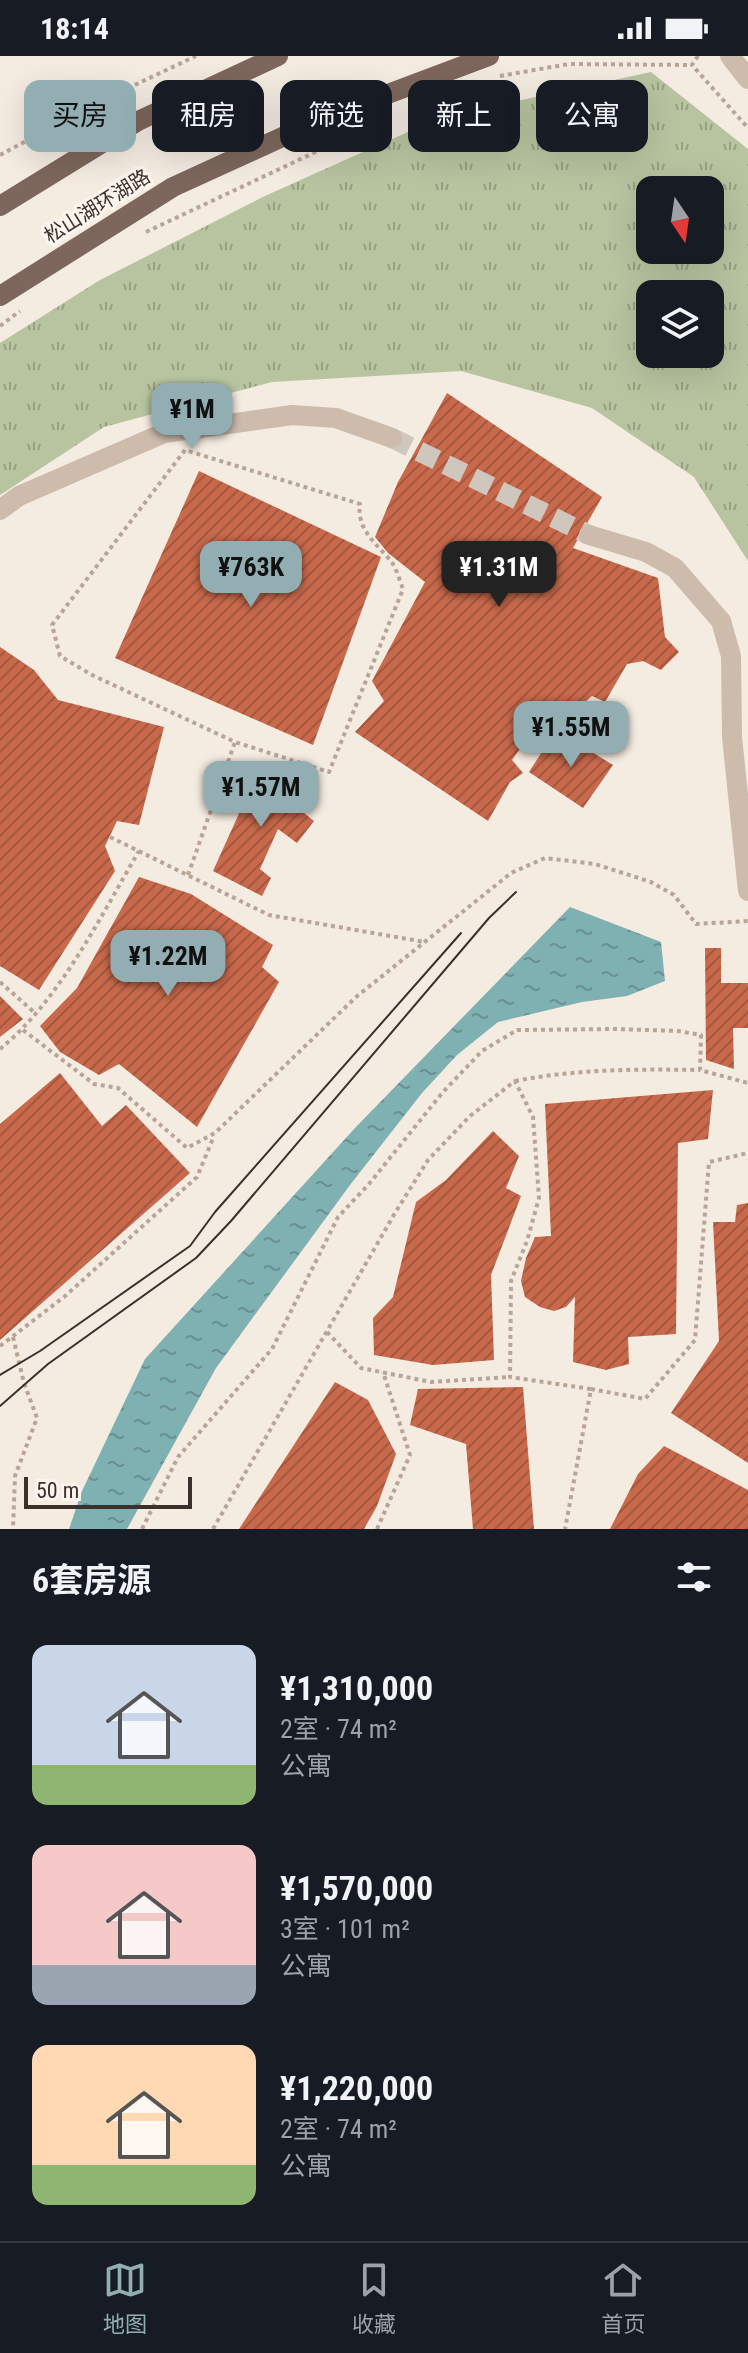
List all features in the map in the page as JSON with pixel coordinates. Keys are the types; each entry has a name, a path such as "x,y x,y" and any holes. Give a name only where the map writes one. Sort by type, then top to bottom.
{"main road":[{"name":"松山湖环湖路","path":"0,296 173,187 324,118 489,56"},
{"path":"0,206 138,121 273,57"}],"street":[{"path":"730,56 748,79"},
{"path":"0,510 19,496 164,433 292,415 336,418 392,438"},
{"path":"589,535 646,552 675,568 721,621 731,656 732,737 747,880"}],"path":[{"path":"0,155 103,100 196,56"},
{"path":"692,65 698,56"},
{"path":"496,76 569,64 692,65 748,128"},
{"path":"144,232 314,152"},
{"path":"0,326 25,307"},
{"path":"185,450 360,504 358,517 380,552 393,564 403,589 329,772 235,742 92,675 60,656 52,625 185,450"},
{"path":"188,875 235,742"},
{"path":"110,837 269,915 425,942"},
{"path":"0,1049 23,1030 73,962 139,851"},
{"path":"23,1030 94,1084 118,1088 187,1148 215,1133 356,997 511,873 545,858 595,864 651,882 674,895 696,924 748,921"},
{"path":"0,982 35,1013"},
{"path":"142,1529 178,1457 272,1349 338,1217 369,1184 443,1092 482,1051 517,1030 678,1031 701,1035 700,1070"},
{"path":"213,1529 428,1160 470,1116 515,1081 562,1072 700,1070 748,1083"},
{"path":"510,1377 511,1281 539,1198 533,1117 515,1081"},
{"path":"0,1346 64,1297 197,1177 215,1133"},
{"path":"327,1332 361,1368 431,1382 510,1377 645,1399 695,1340 709,1162 748,1153"},
{"path":"13,1337 24,1383 37,1418 15,1476 13,1529"},
{"path":"377,1529 410,1455 383,1372"},
{"path":"565,1529 591,1389"}],"green space":[{"path":"651,72 748,149 748,561 694,477 592,408 461,371 272,382 104,427 0,495 0,343 100,280 267,195 363,152 392,152 392,139 408,132 408,152 520,152 520,100 536,97 536,152 648,152 648,80 614,80"}],"water":[{"path":"570,907 661,942 665,981 627,996 582,1002 498,1022 457,1055 422,1093 350,1185 216,1368 127,1529 69,1529 82,1491 145,1359 355,1128"}],"building":[{"path":"447,393 602,497 573,548 658,578 665,637 679,652 661,670 643,661 627,664 605,702 592,696 584,703 588,710 576,724 546,713 512,760 523,773 510,782 488,821 355,732 384,701 372,681 425,582 388,553 375,537 398,482"},
{"path":"199,471 381,557 313,745 115,658"},
{"path":"0,647 34,670 58,700 164,727 139,825 117,821 105,846 115,871 39,990 0,966"},
{"path":"556,730 613,765 583,808 529,772"},
{"path":"261,765 295,777 289,801 314,821 297,843 278,829 260,869 271,878 262,896 213,871"},
{"path":"139,877 191,894 273,945 262,967 279,982 197,1127 119,1064 99,1075 60,1052 40,1026 77,988"},
{"path":"705,948 721,948 721,983 748,983 748,1028 733,1028 734,1069 706,1060"},
{"path":"0,996 23,1019 0,1037"},
{"path":"60,1073 102,1126 126,1105 190,1173 0,1340 0,1124"},
{"path":"713,1090 708,1139 678,1143 676,1334 628,1337 629,1364 606,1370 573,1362 575,1297 566,1307 554,1311 540,1307 525,1297 521,1281 535,1237 551,1236 545,1104"},
{"path":"493,1131 519,1156 506,1188 521,1196 491,1275 494,1360 433,1365 374,1355 373,1318 393,1297 416,1202 446,1180"},
{"path":"748,1203 748,1463 671,1413 719,1341 713,1222 735,1222 737,1205"},
{"path":"335,1382 368,1400 396,1454 377,1506 364,1529 239,1529"},
{"path":"523,1387 534,1529 473,1529 466,1444 410,1425 418,1389"},
{"path":"664,1446 748,1490 748,1529 610,1529 638,1474"}],"tunnel":[{"path":"392,438 589,535"}],"tram line":[{"path":"0,1406 48,1364 196,1258 489,918 516,892"},
{"path":"0,1375 40,1351 190,1246 215,1212 461,933"}]}
